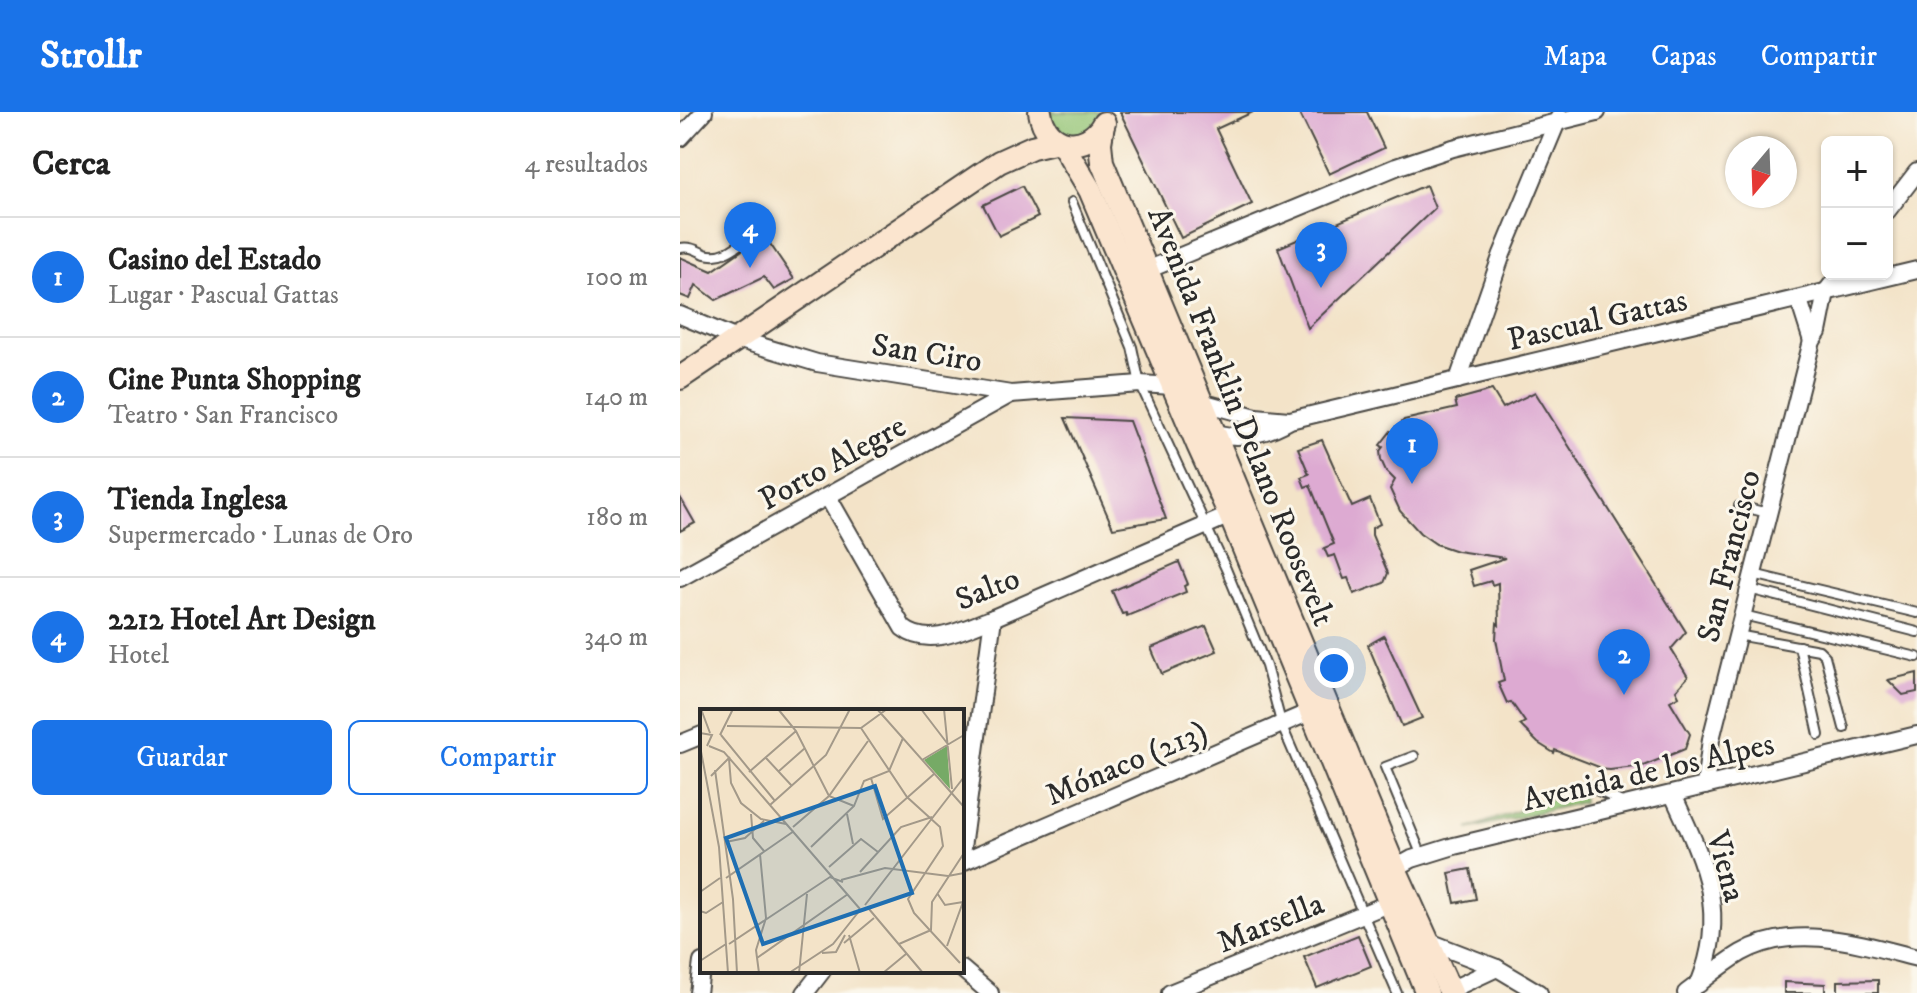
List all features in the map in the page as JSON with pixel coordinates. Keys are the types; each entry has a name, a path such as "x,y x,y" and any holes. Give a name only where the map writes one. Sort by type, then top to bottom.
{"main road":[{"name":"Avenida Franklin Delano Roosevelt","path":"1038,112 1046,131 1060,142 1090,190 1312,711 1388,873 1427,941 1443,992"},
{"path":"999,162 1038,112"},
{"name":"Avenida Franklin Delano Roosevelt","path":"1106,116 1100,143 1102,162 1214,433 1388,873 1390,903 1443,992"},
{"path":"680,378 999,162 1032,147 1060,142 1081,143 1098,133 1106,116"}],"street":[{"path":"680,138 704,112"},
{"path":"1147,270 1396,167 1559,117 1597,112"},
{"path":"1458,380 1502,254 1559,117"},
{"path":"1889,208 1917,172"},
{"name":"Pascual Gattas","path":"1214,433 1234,437 1275,429 1290,420 1917,270"},
{"name":"San Francisco","path":"1705,786 1711,739 1812,341 1818,332 1826,292 1835,280"},
{"path":"1799,300 1812,341"},
{"name":"San Ciro","path":"680,315 737,339 817,363 1011,394 1140,384 1169,376"},
{"path":"1169,376 1177,378 1196,420 1214,433"},
{"name":"Porto Alegre","path":"680,578 1011,394"},
{"name":"Pascual Gattas","path":"1201,402 1256,417 1290,420"},
{"name":"Salto","path":"828,497 903,628 912,636 931,637 959,631 993,618 1230,515"},
{"path":"964,833 993,618"},
{"name":"Mónaco (213)","path":"964,861 1312,711"},
{"name":"Avenida de los Alpes","path":"1388,873 1422,856 1917,735"},
{"path":"680,744 700,736"},
{"name":"Viena","path":"1673,795 1695,841 1711,887 1712,944 1693,990"},
{"name":"Marsella","path":"1170,993 1390,903"},
{"path":"1693,990 1743,952 1781,941 1829,939 1917,958"},
{"path":"1427,941 1497,968 1539,993"},
{"path":"1443,992 1477,986 1497,968"},
{"path":"964,971 990,993"},
{"path":"698,993 701,973"},
{"path":"805,993 820,973"}],"lane":[{"path":"1072,202 1132,347 1140,384 1226,569 1266,666 1282,726 1397,993"},
{"path":"680,248 695,249 714,256 729,252 748,238"},
{"path":"1739,506 1768,513"},
{"path":"1751,582 1917,613"},
{"path":"1751,582 1917,632"},
{"path":"1742,615 1917,657"},
{"path":"1737,635 1819,650 1825,656 1844,728"},
{"path":"1799,646 1819,735"},
{"path":"1414,756 1385,767 1422,856"},
{"path":"1593,812 1595,799 1590,787 1617,801 1631,804"}],"green space":[{"path":"1045,112 1100,114 1091,133 1060,137"},
{"path":"1570,792 1582,794 1583,802 1468,829"}],"building":[{"path":"1120,112 1253,112 1216,129 1252,204 1181,238"},
{"path":"1299,112 1367,112 1384,148 1329,174"},
{"path":"1426,185 1435,208 1308,328 1278,248"},
{"path":"1022,186 1038,217 999,236 983,205"},
{"path":"764,235 794,279 774,290 764,277 716,300 696,285 690,299 680,295 680,257 712,271"},
{"path":"1492,390 1503,408 1535,392 1686,632 1671,649 1688,677 1676,690 1679,696 1670,701 1690,734 1685,749 1643,766 1610,770 1598,769 1555,750 1554,753 1538,743 1520,725 1525,722 1511,702 1507,703 1498,683 1504,681 1496,639 1497,623 1499,625 1498,583 1492,585 1491,581 1474,586 1469,570 1505,558 1457,551 1436,544 1420,533 1400,511 1390,489 1395,480 1381,460 1383,447 1380,445 1404,420 1457,408 1455,400"},
{"path":"1065,418 1129,421 1166,519 1113,528"},
{"path":"1322,440 1352,507 1370,499 1380,524 1372,528 1372,535 1388,573 1384,583 1354,594 1348,578 1344,579 1335,555 1328,557 1324,548 1334,544 1310,485 1305,487 1301,477 1309,474 1298,448"},
{"path":"680,497 695,523 680,531"},
{"path":"1179,562 1188,584 1184,586 1186,592 1127,616 1126,613 1122,614 1112,591"},
{"path":"1206,626 1217,651 1162,674 1151,648"},
{"path":"1384,636 1422,718 1402,726 1368,645"},
{"path":"1917,673 1917,692 1903,695 1888,680"},
{"path":"1470,869 1476,899 1455,903 1449,873"},
{"path":"1358,935 1371,966 1317,988 1304,957"},
{"path":"1878,980 1878,993 1838,993 1838,981"},
{"path":"1784,982 1825,984 1825,993 1784,993"}],"place":[{"name":"2212 Hotel Art Design","path":"750,268"},
{"name":"Tienda Inglesa","path":"1321,288"},
{"name":"Casino del Estado","path":"1412,484"},
{"name":"Cine Punta Shopping","path":"1624,695"}]}
